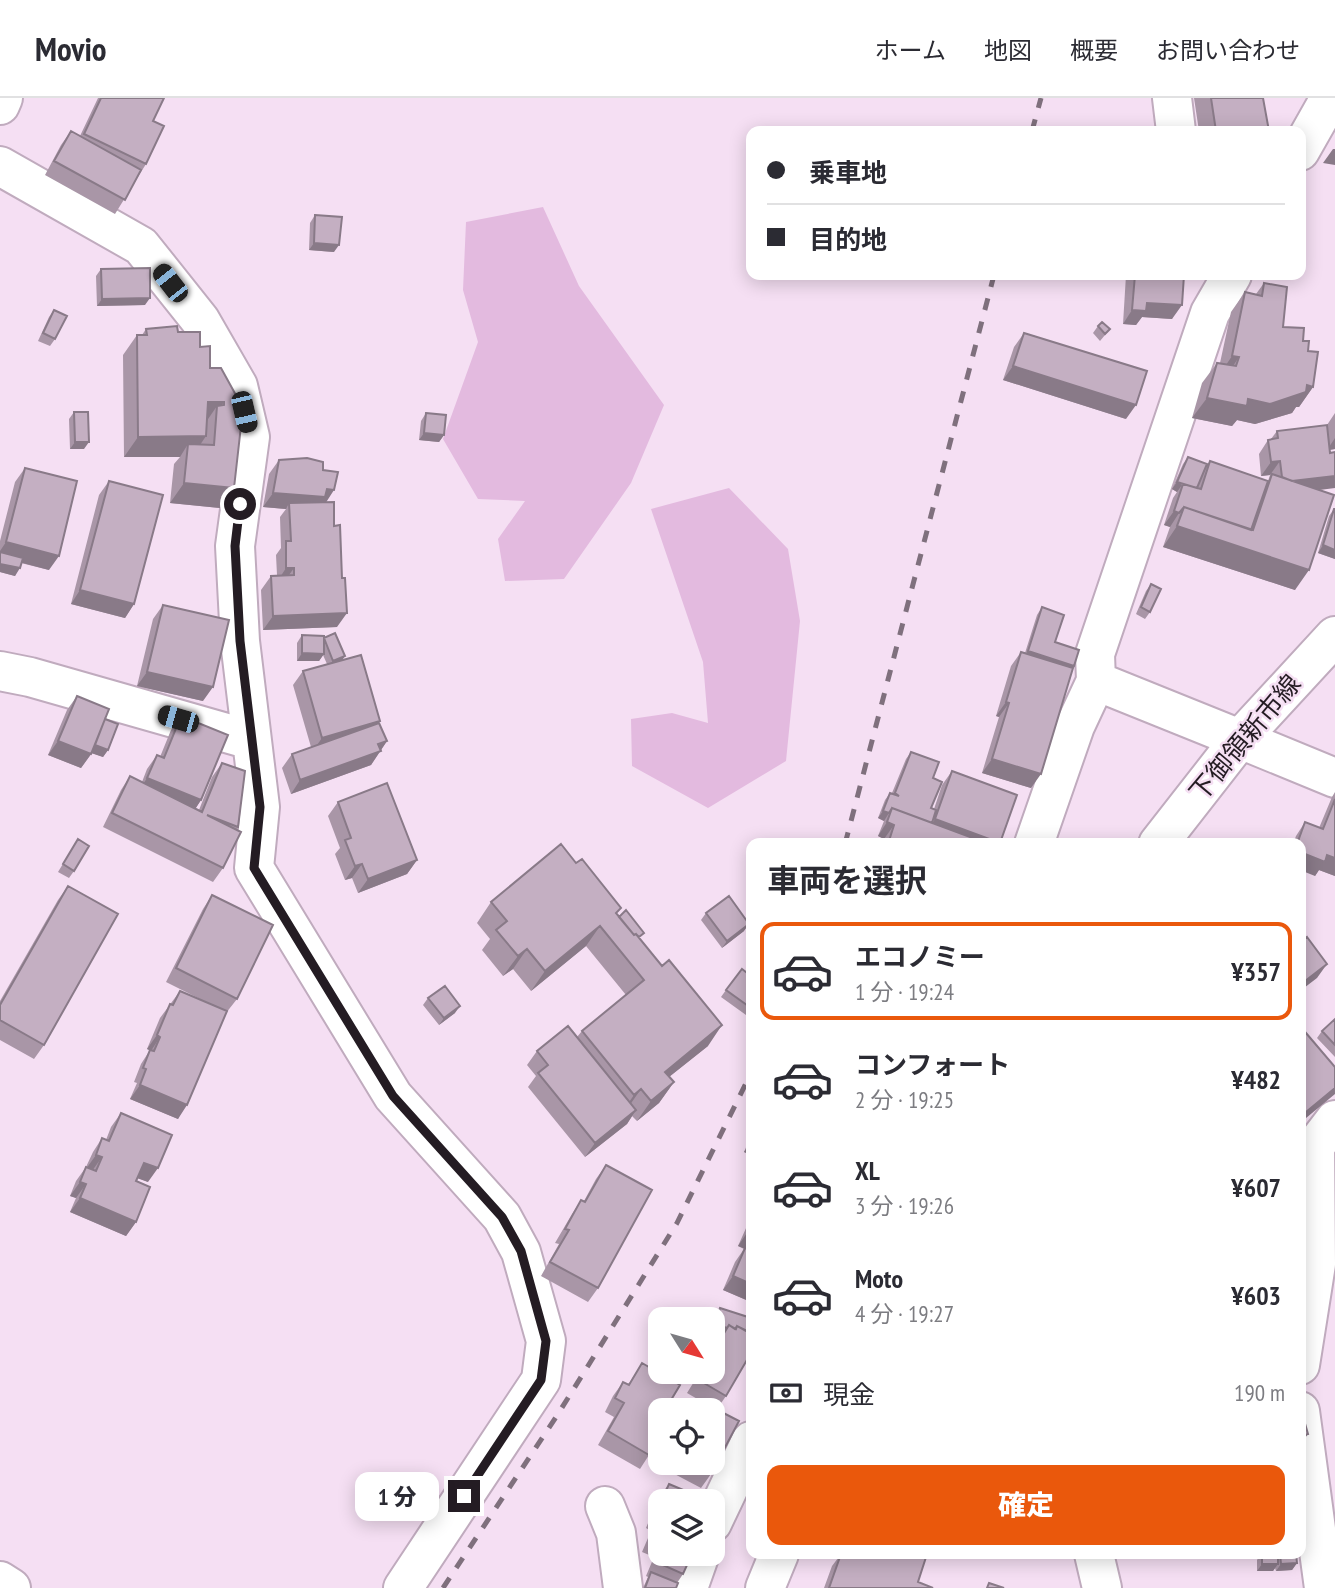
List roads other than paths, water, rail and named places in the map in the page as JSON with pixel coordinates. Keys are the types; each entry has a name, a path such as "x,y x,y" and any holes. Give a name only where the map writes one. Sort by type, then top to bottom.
{"street":[{"path":"0,104 3,98"},
{"path":"1172,98 1175,126"},
{"path":"1306,140 1330,98"},
{"path":"0,166 141,246 200,320 238,386 250,437 235,546 240,641 260,807 254,868 393,1096 502,1217 521,1251 546,1341 541,1380 403,1588"},
{"path":"1210,313 1213,280"},
{"path":"1036,838 1075,726 1096,681 1095,654 1210,313 1229,280"},
{"name":"下御領新市線","path":"1163,838 1240,739 1335,636"},
{"path":"0,671 30,677 251,740"},
{"path":"1096,681 1335,778"},
{"path":"1306,1325 1315,1264 1315,1146 1335,1120"},
{"path":"725,1496 746,1452"},
{"path":"1306,1455 1324,1588"},
{"path":"605,1506 616,1533 623,1588"},
{"path":"765,1588 777,1559"},
{"path":"1095,1559 1102,1588"},
{"path":"688,1588 696,1566"},
{"path":"0,1581 11,1588"}],"railway":[{"path":"1033,126 1041,98"},
{"path":"847,838 993,280"},
{"path":"443,1588 558,1414 677,1223 746,1083"}]}
